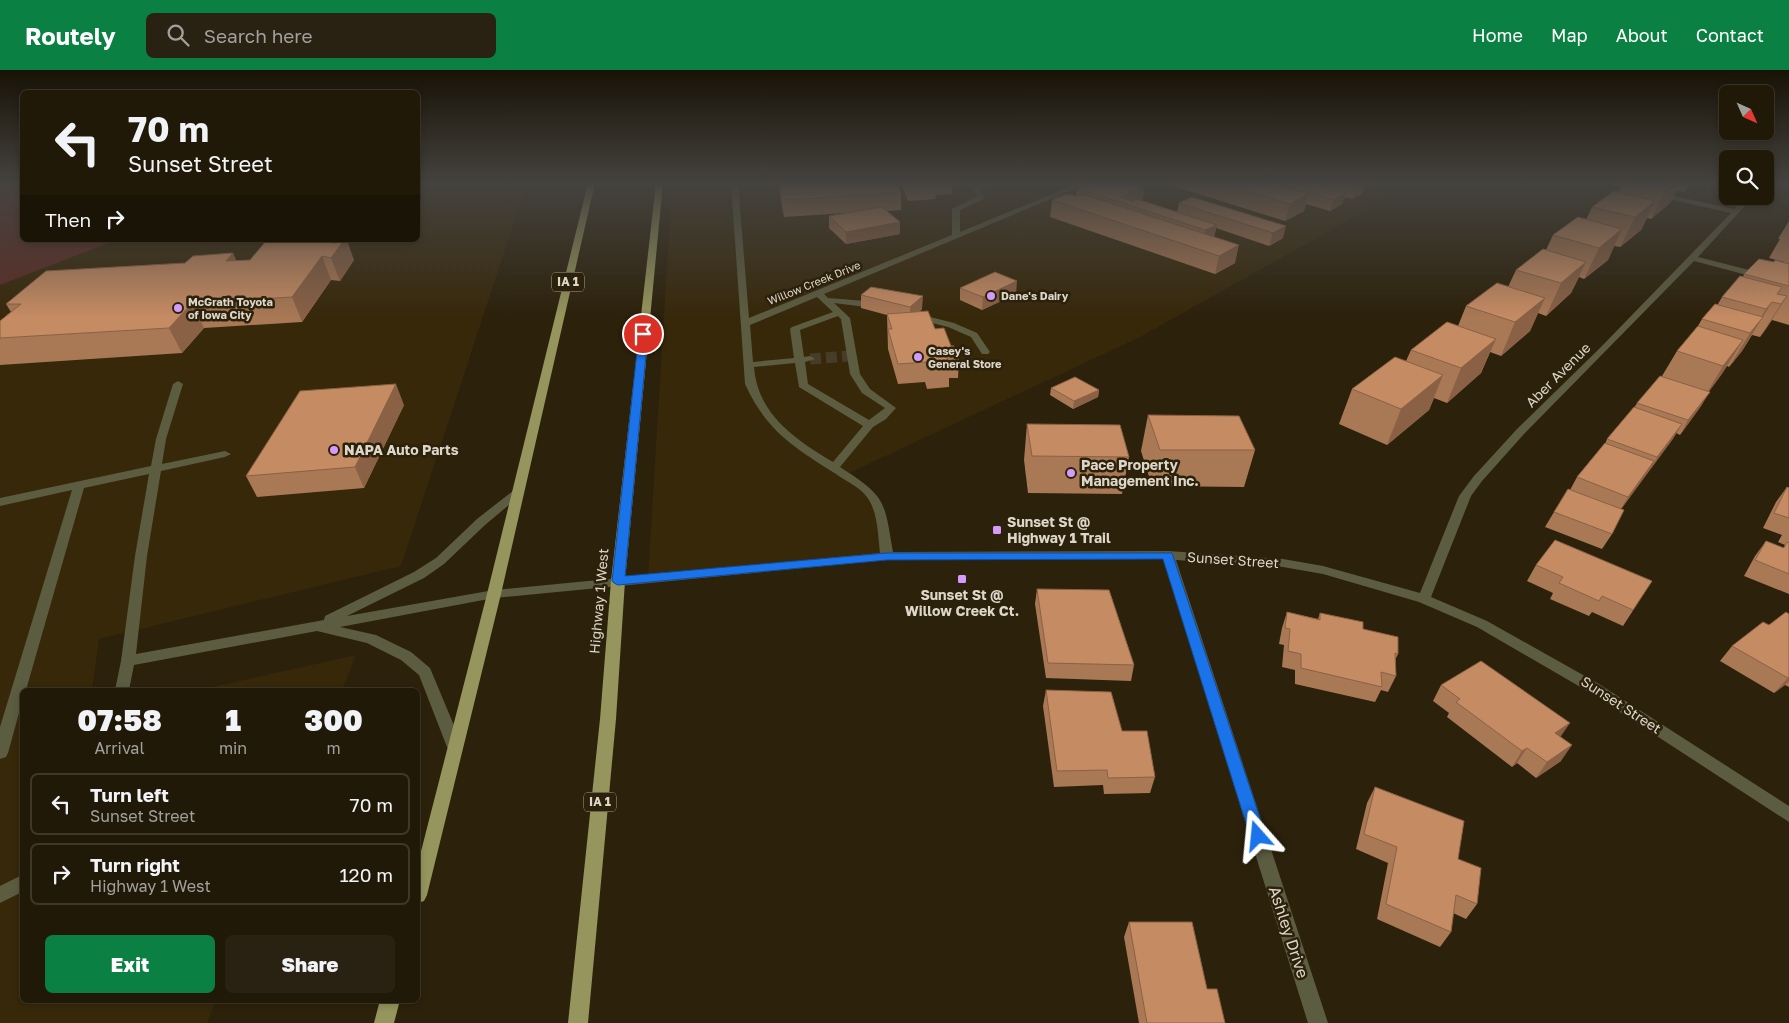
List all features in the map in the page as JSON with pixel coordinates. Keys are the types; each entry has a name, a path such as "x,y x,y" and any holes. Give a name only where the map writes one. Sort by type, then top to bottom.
{"main road":[{"name":"IA 1","path":"420,888 494,594 581,227"},
{"name":"Highway 1 West","path":"578,1023 608,729 618,581 655,227"},
{"path":"384,1023 389,1003"}],"street":[{"path":"738,227 750,384 756,399 765,414 780,431 803,449 866,490 877,502 887,556"},
{"path":"956,227 956,236"},
{"name":"Willow Creek Drive","path":"746,323 822,296 977,227"},
{"name":"Aber Avenue","path":"1424,599 1465,496 1471,488 1507,444 1722,227"},
{"path":"1693,258 1789,283"},
{"path":"822,296 866,304"},
{"path":"822,296 847,321 855,374 866,391 891,408 882,417 869,425 834,468"},
{"path":"840,313 810,322 795,329 803,385 869,425"},
{"path":"915,316 951,325 974,335 985,352"},
{"path":"748,365 810,359"},
{"path":"122,688 128,662 141,556 161,439 178,384"},
{"path":"0,502 225,454"},
{"path":"0,753 79,485"},
{"path":"128,662 314,626 419,575 440,561 481,522 518,492"},
{"name":"Sunset Street","path":"314,626 494,594 887,556 1168,556 1299,566 1370,582 1424,599 1482,624 1545,658 1594,688 1789,815"},
{"name":"Ashley Drive","path":"1168,556 1318,1023"},
{"path":"314,626 371,639 406,656 425,672 455,747"},
{"path":"0,895 20,884"}],"shaded area":[{"path":"0,227 20,227 20,242 420,242 420,227 512,227 401,566 99,639 92,688 20,688 20,1003 215,1003 207,1023 0,1023"},
{"path":"0,227 20,227 20,242 111,242 0,285"},
{"path":"669,227 1336,227 1140,337 845,475 877,502 887,556 648,578"},
{"path":"356,655 343,688 208,688"}],"building":[{"path":"841,227 870,227 846,232"},
{"path":"1134,227 1185,227 1239,245 1219,256"},
{"path":"1197,227 1211,227 1205,230"},
{"path":"1256,227 1283,227 1273,233"},
{"path":"1563,227 1622,229 1599,248 1553,235"},
{"path":"265,242 343,242 331,258 322,256 292,297 192,303 169,328 0,338 0,321 21,304 6,304 46,271 185,263 193,256 233,253 226,261 250,260"},
{"path":"1543,249 1586,262 1561,283 1516,270"},
{"path":"1759,259 1774,262 1775,260 1789,264 1789,286 1744,274"},
{"path":"995,272 1017,281 983,297 960,288"},
{"path":"1740,276 1782,287 1777,294 1787,296 1781,304 1772,302 1766,309 1722,297"},
{"path":"1497,283 1545,298 1515,322 1466,306"},
{"path":"871,287 923,296 910,307 861,295"},
{"path":"1715,304 1763,317 1750,333 1702,319"},
{"path":"928,311 935,329 944,328 951,346 954,346 959,357 947,358 950,367 928,369 926,362 898,364 888,329 892,329 887,314"},
{"path":"1447,322 1496,339 1461,368 1411,350"},
{"path":"1698,326 1743,340 1723,366 1677,351"},
{"path":"1395,357 1443,375 1401,409 1352,389"},
{"path":"1660,376 1710,392 1688,420 1637,403"},
{"path":"1075,377 1099,390 1074,401 1051,388"},
{"path":"396,384 355,467 246,476 300,391"},
{"path":"1634,407 1682,424 1657,457 1607,439"},
{"path":"1148,415 1239,416 1255,450 1160,450"},
{"path":"1027,424 1120,425 1129,457 1032,456"},
{"path":"1605,443 1654,461 1628,497 1577,477"},
{"path":"1787,487 1789,488 1789,518 1774,513"},
{"path":"1568,489 1624,510 1612,534 1554,512"},
{"path":"1555,540 1652,581 1633,610 1602,596 1599,601 1559,583 1563,577 1536,565"},
{"path":"1766,541 1784,548 1787,542 1789,543 1789,574 1755,560"},
{"path":"1037,589 1109,590 1134,665 1048,663"},
{"path":"1287,612 1320,620 1320,613 1363,622 1363,629 1398,637 1398,654 1395,653 1396,676 1381,672 1382,687 1301,668 1301,654 1288,651 1290,629 1285,628"},
{"path":"1786,612 1789,614 1788,678 1732,646 1763,622 1769,625"},
{"path":"1481,661 1570,723 1555,733 1572,745 1547,762 1527,748 1522,751 1456,702 1460,699 1441,685"},
{"path":"1046,690 1111,692 1122,731 1147,731 1155,777 1108,778 1107,770 1057,771"},
{"path":"1375,787 1464,821 1458,859 1481,868 1477,904 1456,895 1451,932 1386,904 1397,847 1364,834"},
{"path":"1129,922 1192,922 1207,989 1217,989 1225,1023 1147,1023"}],"tunnel":[{"path":"810,359 849,356"}],"place":[{"name":"Dane's Dairy","path":"991,296"},
{"name":"McGrath Toyota of Iowa City","path":"178,308"},
{"name":"Casey's General Store","path":"918,357"},
{"name":"NAPA Auto Parts","path":"334,450"},
{"name":"Pace Property Management Inc.","path":"1071,473"},
{"name":"Sunset St @ Highway 1 Trail","path":"997,530"},
{"name":"Sunset St @ Willow Creek Ct.","path":"962,579"}],"route":[{"path":"643,334 618,581 887,556 1168,556 1258,836"}]}
